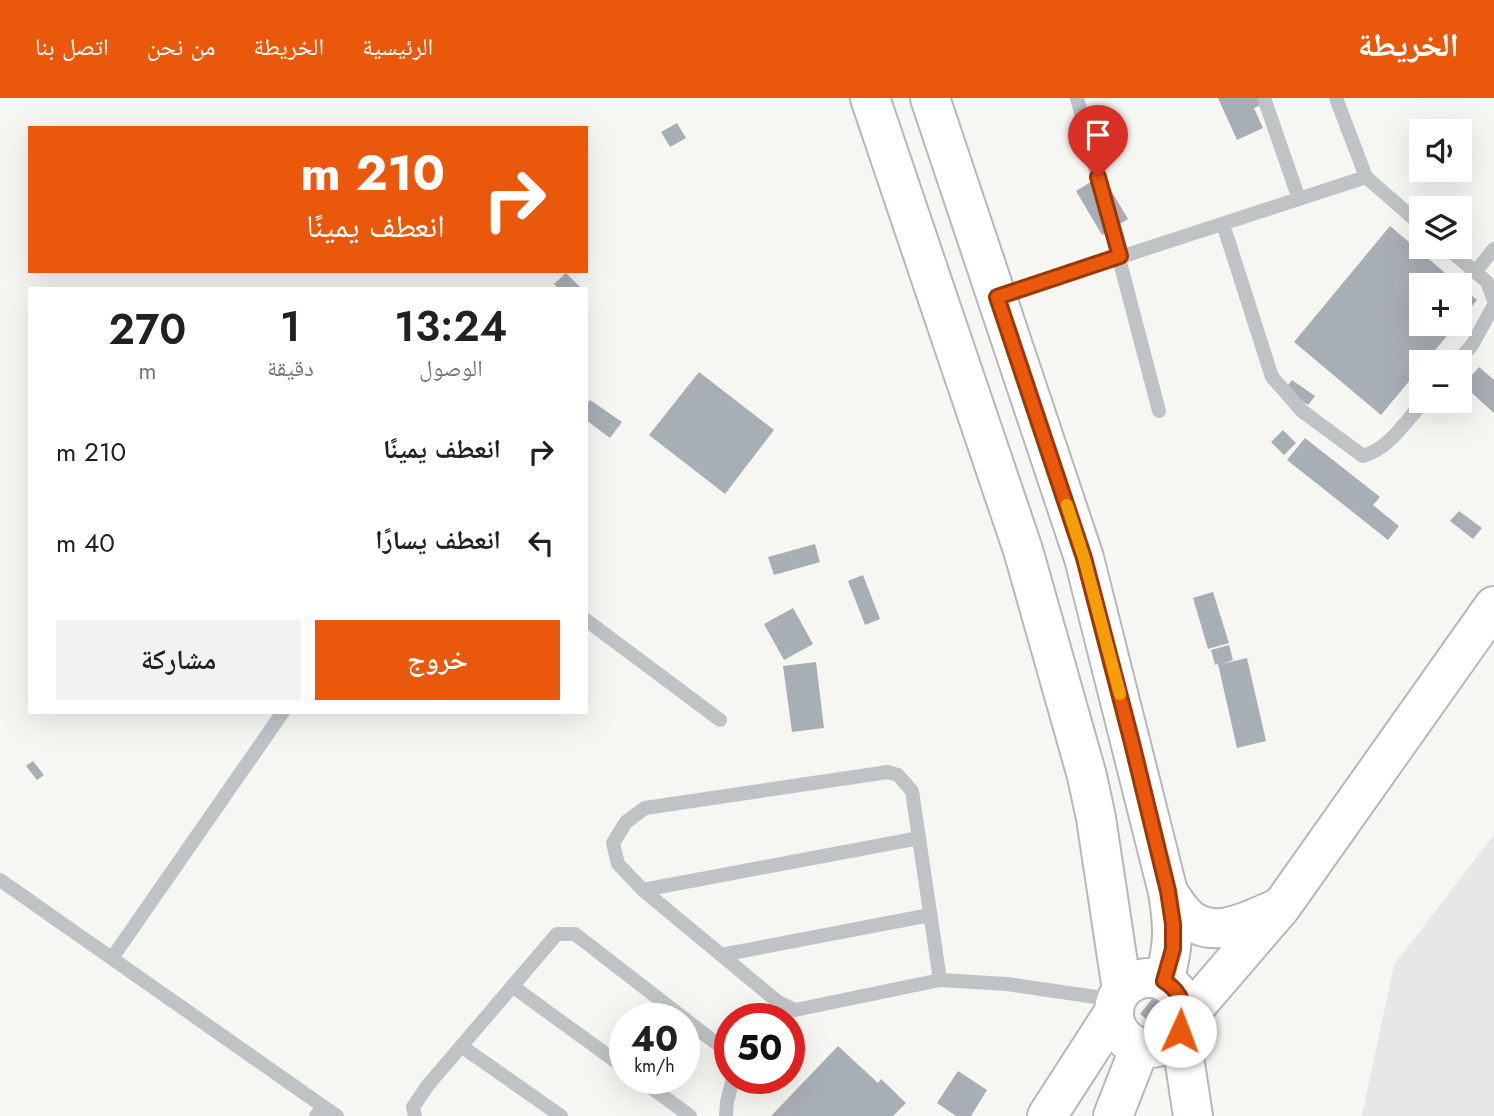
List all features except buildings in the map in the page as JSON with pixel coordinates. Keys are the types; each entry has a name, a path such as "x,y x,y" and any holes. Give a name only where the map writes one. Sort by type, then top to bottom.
{"main road":[{"path":"870,98 1023,550 1087,776 1096,818 1117,1001 1115,1024 1129,1042 1165,1019"},
{"path":"930,98 1084,558 1168,891 1173,924 1173,949 1165,1019 1143,1116"},
{"path":"1113,1116 1165,1019 1218,949 1281,906 1494,606"},
{"path":"1168,891 1184,914 1194,923 1210,929 1233,928 1281,906"},
{"path":"1047,1116 1117,1001 1130,983 1141,978 1153,978 1193,1116"}],"lane":[{"path":"1077,98 1159,411"},
{"path":"1264,98 1299,199"},
{"path":"1336,98 1366,177 1409,215"},
{"path":"997,297 1366,177"},
{"path":"1223,224 1272,377 1302,411 1363,456 1387,444 1414,413"},
{"path":"1475,272 1494,249"},
{"path":"1460,259 1487,282 1494,302 1468,350"},
{"path":"588,621 720,720"},
{"path":"112,958 282,714"},
{"path":"940,980 912,791 898,775 888,772 645,808 626,822 613,843 618,864 643,890 778,1002 795,1010 940,980 1007,984 1117,1001"},
{"path":"643,890 919,838"},
{"path":"0,880 112,958 320,1111 337,1116"},
{"path":"721,955 930,915"},
{"path":"415,1116 413,1107 428,1085 557,934 575,934 714,1042"},
{"path":"513,986 609,1056"},
{"path":"461,1046 561,1116"},
{"path":"660,1094 690,1116"},
{"path":"726,1116 729,1094"}],"shaded area":[{"path":"1494,835 1494,1116 1362,1116 1394,965"}],"slow traffic":[{"path":"1067,505 1120,694"}],"route":[{"path":"1098,177 1120,256 997,297 1084,558 1131,739 1168,891 1173,924 1173,949 1164,981 1180,996 1184,1007 1184,1020 1180,1031"}]}
